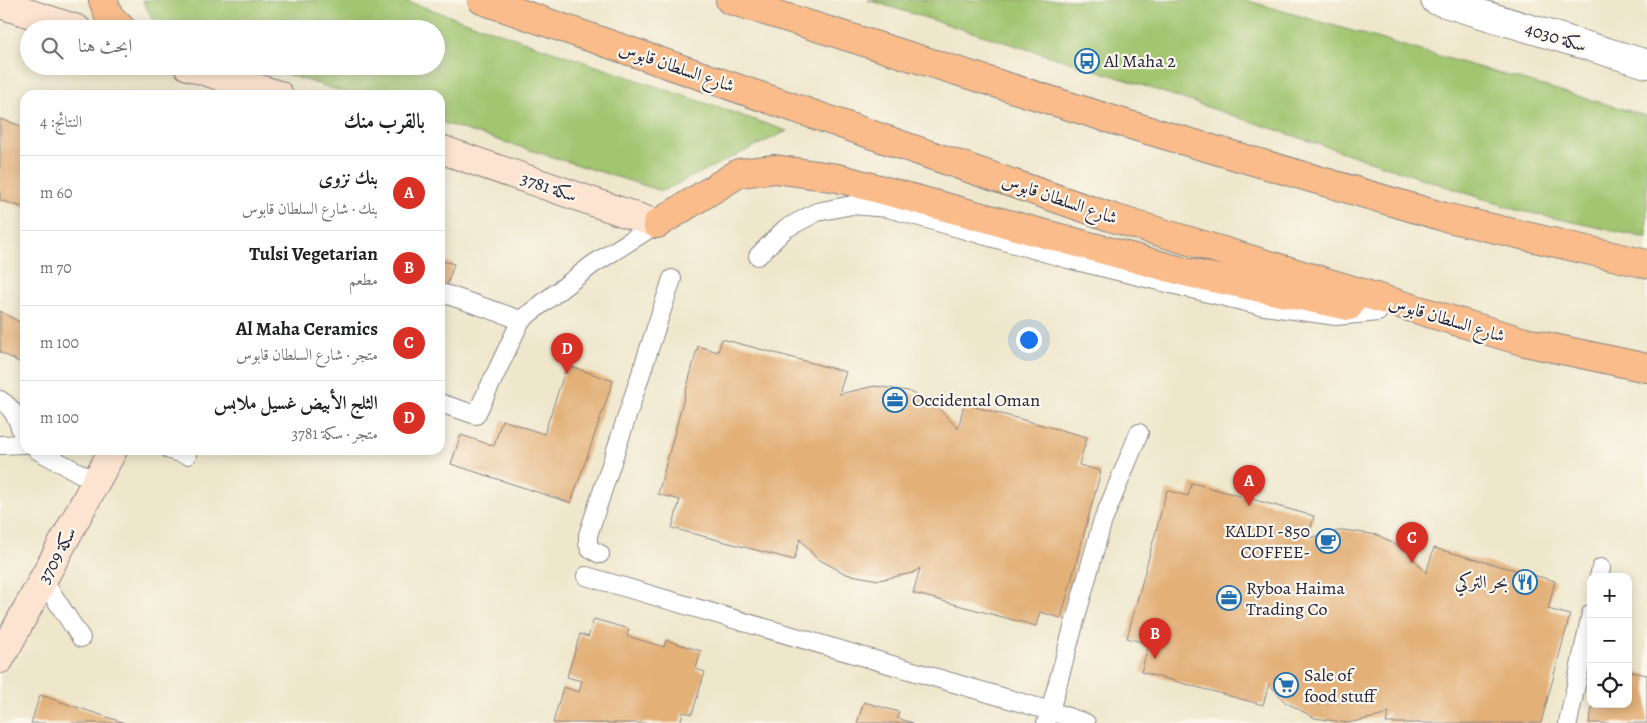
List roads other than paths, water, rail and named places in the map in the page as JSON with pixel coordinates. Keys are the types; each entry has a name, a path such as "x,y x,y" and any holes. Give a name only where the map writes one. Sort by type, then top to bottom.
{"highway":[{"path":"103,0 109,16 113,20"},
{"name":"شارع السلطان قابوس","path":"482,0 1110,217 1525,342 1647,368"},
{"path":"730,0 1120,122 1444,217 1647,264"},
{"path":"657,224 739,173 775,169 838,178 1189,273 1525,342"}],"street":[{"name":"سكة 4030","path":"1435,0 1647,63"},
{"path":"0,4 50,20"},
{"path":"197,75 207,90"},
{"path":"215,75 263,90"},
{"name":"سكة 3781","path":"445,151 657,224"},
{"name":"سكة 3709","path":"0,659 110,455"}],"lane":[{"path":"758,256 785,230 817,212 852,205 888,208 1068,259 1258,305 1336,316 1378,312"},
{"path":"445,405 476,415 521,320 592,265 657,224"},
{"path":"600,554 590,549 588,535 672,279"},
{"path":"445,294 521,320"},
{"path":"0,400 7,404 20,426"},
{"path":"1048,717 1102,523 1139,433"},
{"path":"0,445 20,443"},
{"path":"46,455 96,482"},
{"path":"586,576 1048,717 1086,723"},
{"path":"43,580 81,638"},
{"path":"1568,723 1590,618"}],"place":[{"name":"Al Maha 2","path":"1087,61"},
{"name":"الثلج الأبيض غسيل ملابس","path":"567,374"},
{"name":"Occidental Oman","path":"895,400"},
{"name":"بنك نزوى","path":"1249,506"},
{"name":"KALDI -850 COFFEE-","path":"1328,541"},
{"name":"Al Maha Ceramics","path":"1412,563"},
{"name":"بحر التركي","path":"1525,582"},
{"name":"Ryboa Haima Trading Co","path":"1229,598"},
{"name":"Tulsi Vegetarian","path":"1155,659"},
{"name":"Sale of food stuff","path":"1286,685"}]}
